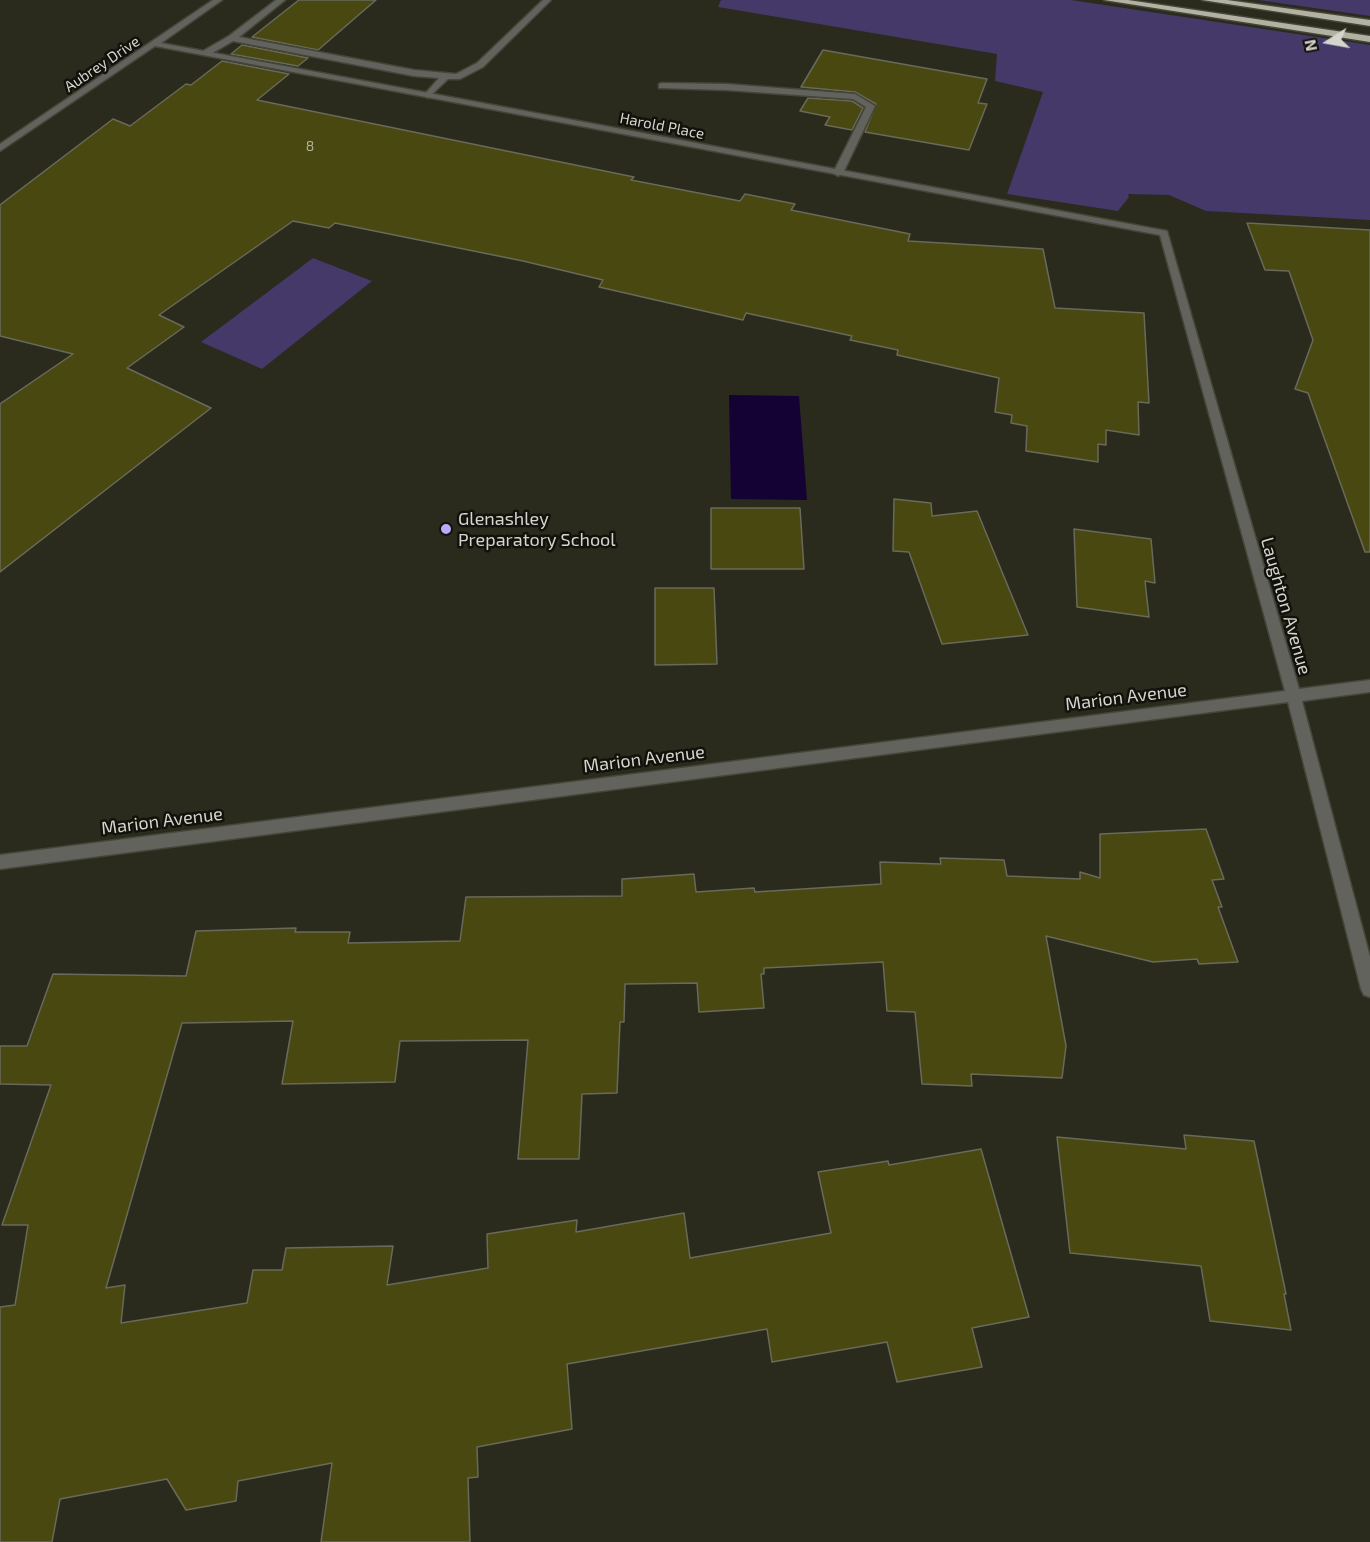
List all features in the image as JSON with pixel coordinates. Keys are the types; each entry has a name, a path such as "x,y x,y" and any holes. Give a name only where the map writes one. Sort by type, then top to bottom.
{"highway":[{"path":"1109,0 1370,39"},
{"path":"1207,0 1370,23"}],"street":[{"name":"Aubrey Drive","path":"0,148 218,0"},
{"path":"207,53 232,38 280,0"},
{"path":"232,38 445,77 457,77 472,71 547,0"},
{"name":"Harold Place","path":"155,44 1164,233"},
{"path":"428,95 445,77"},
{"path":"662,86 726,87 855,97 871,106 838,173"},
{"name":"Laughton Avenue","path":"1164,233 1293,695 1370,989"},
{"name":"Marion Avenue","path":"0,862 1370,686"}],"shaded area":[{"path":"721,0 1071,0 1370,45 1370,220 1206,211 1169,195 1128,194 1129,197 1118,211 1007,194 1043,92 995,81 997,54 718,7"},
{"path":"1258,0 1370,0 1370,16"},
{"path":"313,258 372,281 262,369 201,342"},
{"path":"729,395 799,396 807,500 731,499"}],"building":[{"path":"299,0 376,0 318,50 252,37"},
{"path":"242,45 308,58 298,66 231,54"},
{"path":"823,50 987,79 978,103 987,104 969,150 865,132 876,104 855,92 801,87"},
{"path":"222,61 289,74 257,100 634,177 631,180 740,201 745,194 795,204 791,210 910,234 908,241 1043,249 1055,308 1144,313 1149,403 1138,402 1139,435 1106,430 1106,445 1098,444 1098,462 1026,451 1027,426 1011,423 1012,415 995,412 999,378 897,355 898,350 850,340 852,336 746,313 743,320 599,287 603,280 523,261 335,223 329,228 293,221 159,315 184,327 127,368 211,408 0,572 0,404 73,354 0,336 0,205 113,119 130,126 186,84 191,85"},
{"path":"808,98 852,101 863,108 852,130 825,125 830,117 800,111"},
{"path":"1247,223 1370,230 1370,552 1365,552 1308,393 1295,389 1313,340 1289,271 1265,270"},
{"path":"894,499 931,503 932,516 977,511 1028,635 942,644 909,552 893,551"},
{"path":"711,508 800,508 804,569 711,569"},
{"path":"1074,529 1151,539 1155,583 1145,581 1149,617 1077,607"},
{"path":"655,588 714,588 717,664 655,665"},
{"path":"1206,829 1224,879 1212,880 1222,907 1218,907 1238,962 1199,964 1197,959 1153,962 1046,936 1066,1046 1062,1078 971,1074 972,1086 922,1084 915,1012 887,1011 883,962 764,968 764,974 761,974 764,1008 699,1012 697,983 625,984 624,1022 620,1022 617,1093 582,1094 579,1159 518,1159 528,1040 400,1041 395,1082 282,1084 293,1021 182,1023 106,1288 125,1285 121,1323 247,1303 253,1270 282,1270 286,1248 393,1246 387,1285 488,1268 487,1234 577,1220 576,1232 684,1213 690,1258 831,1233 818,1172 888,1161 889,1165 981,1149 1029,1317 972,1328 982,1367 897,1382 887,1342 772,1362 767,1329 567,1364 572,1429 477,1447 478,1477 468,1478 470,1542 321,1542 332,1463 238,1481 236,1501 186,1510 167,1479 60,1499 52,1542 0,1542 0,1307 15,1305 28,1225 2,1225 51,1085 0,1084 0,1046 27,1046 53,974 186,976 196,931 296,928 295,932 350,932 348,943 460,941 466,897 622,896 622,879 694,874 696,892 754,888 755,892 881,884 880,862 941,864 940,858 1004,860 1007,876 1080,879 1080,872 1100,878 1100,834"},
{"path":"1184,1135 1254,1141 1286,1294 1284,1294 1291,1330 1210,1321 1201,1266 1070,1253 1057,1137 1186,1149"}],"place":[{"name":"Glenashley Preparatory School","path":"446,529"}]}
